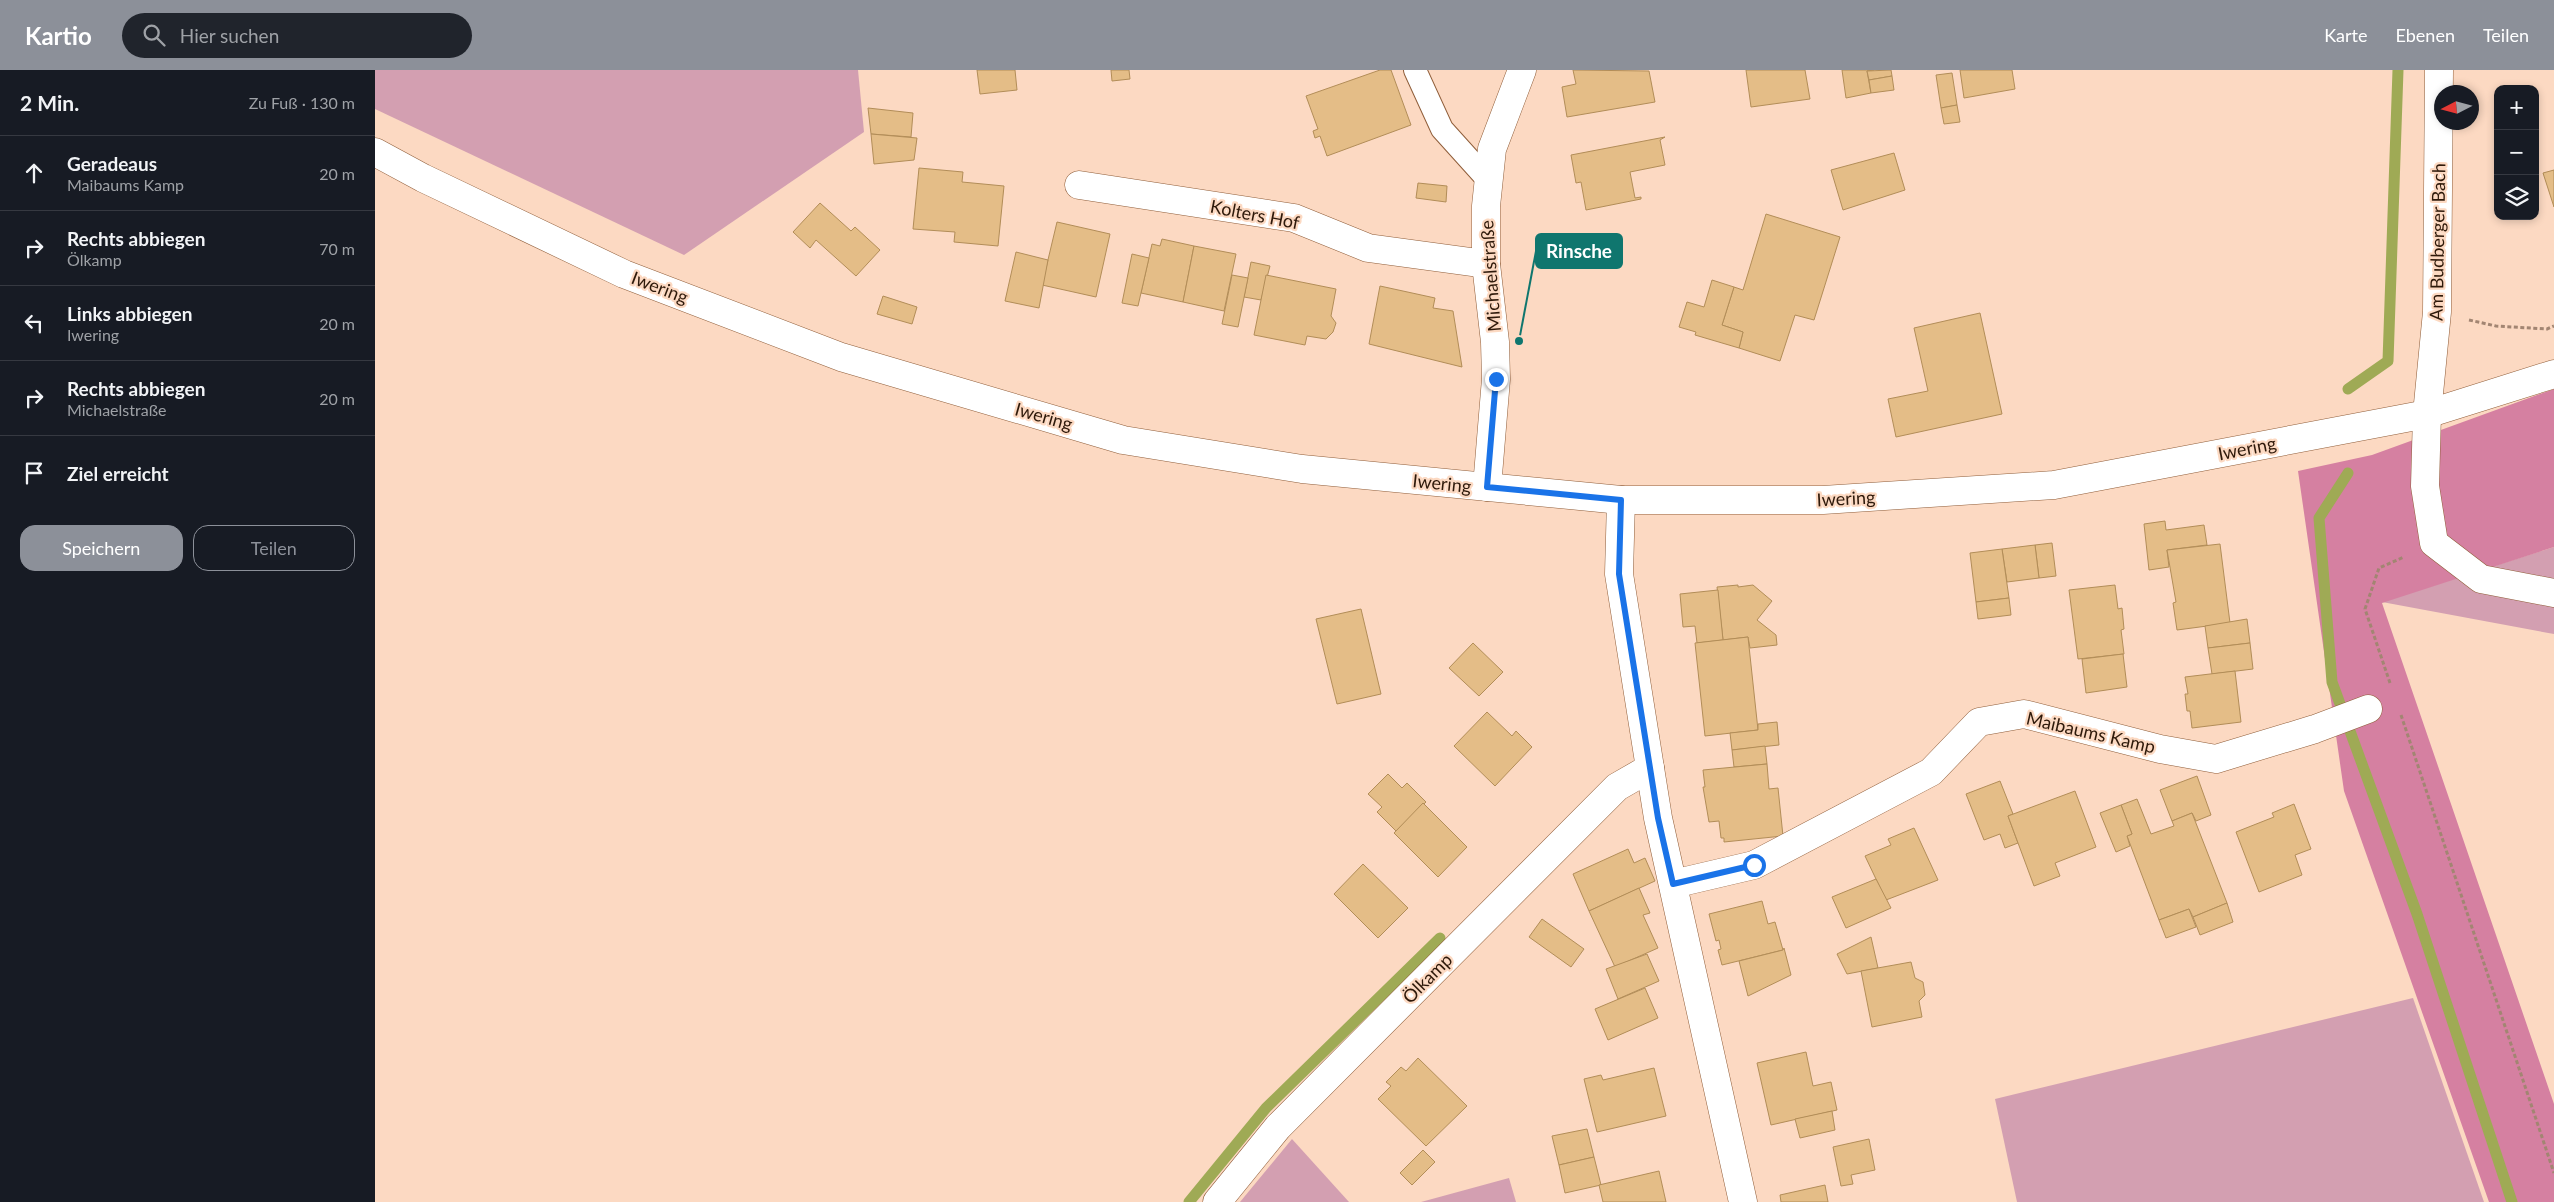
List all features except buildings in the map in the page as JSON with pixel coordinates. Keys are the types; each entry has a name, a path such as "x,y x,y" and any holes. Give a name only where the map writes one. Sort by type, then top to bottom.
{"street":[{"name":"Michaelstraße","path":"1487,487 1496,379 1495,342 1486,264 1488,180 1492,149 1522,70"},
{"name":"Am Budberger Bach","path":"2434,543 2425,486 2427,414 2437,312 2439,70"},
{"name":"Iwering","path":"375,152 423,178 624,274 841,356 1123,440 1302,469 1621,500 1823,500 2054,484 2427,414 2554,374"},
{"name":"Kolters Hof","path":"1079,185 1294,218 1368,248 1486,264"},
{"path":"1621,500 1619,574 1650,768 1673,884 1743,1202"},
{"path":"2434,543 2481,579 2554,593"},
{"name":"Maibaums Kamp","path":"1673,884 1754,865 1931,772 1979,722 2023,714 2160,748 2216,759 2315,729 2368,709"},
{"name":"Ölkamp","path":"1217,1202 1278,1127 1298,1106 1617,787 1650,768"}],"lane":[{"path":"1415,70 1442,129 1488,180"}],"path":[{"path":"2437,312 2496,326 2547,329 2554,326"},
{"path":"2392,688 2365,609 2379,568 2434,543"},
{"path":"2398,707 2554,1173"}],"shaded area":[{"path":"375,70 858,70 864,132 684,255 375,109"},
{"path":"2554,389 2554,547 2382,603 2554,1104 2554,1202 2489,1202 2344,791 2298,471 2372,455"},
{"path":"2554,547 2554,634 2382,602"},
{"path":"2413,998 2484,1202 2017,1202 1995,1099"},
{"path":"1292,1139 1349,1202 1240,1202"},
{"path":"1509,1178 1516,1202 1421,1202"}],"waterway":[{"path":"2348,389 2388,361 2398,70"},
{"path":"2348,473 2319,518 2332,682 2417,914 2512,1202"},
{"path":"1189,1202 1266,1108 1440,938"}],"place":[{"name":"Rinsche","path":"1519,341"}],"route":[{"path":"1496,379 1487,487 1621,500 1619,574 1658,818 1673,884 1754,865"}]}
